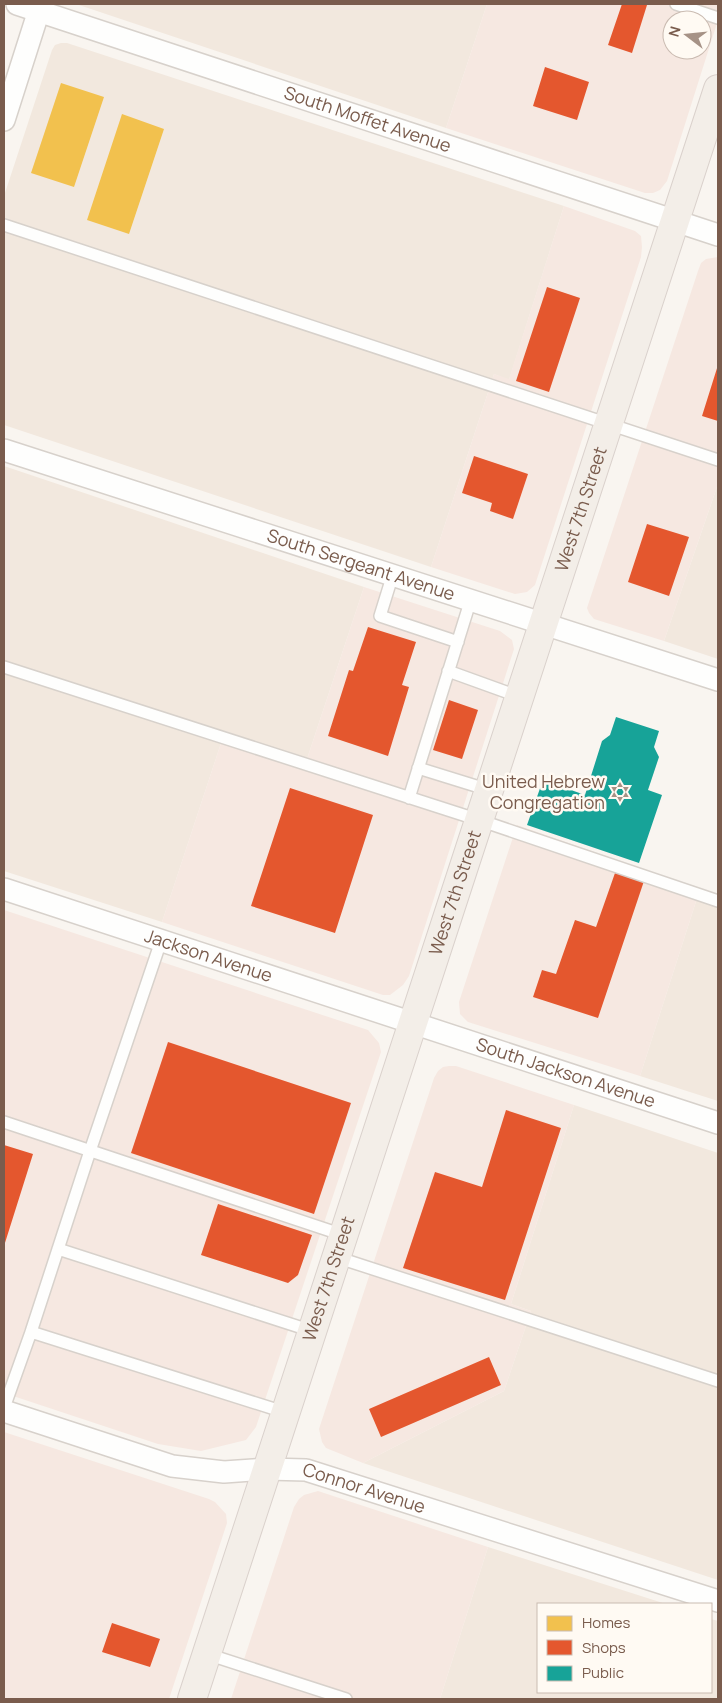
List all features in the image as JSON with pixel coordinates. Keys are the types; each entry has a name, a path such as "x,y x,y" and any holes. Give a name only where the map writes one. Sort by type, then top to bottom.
{"main road":[{"name":"West 7th Street","path":"192,1699 284,1412 545,623 718,89"}],"street":[{"name":"South Moffet Avenue","path":"17,4 40,7 718,236"},
{"path":"4,120 40,7"},
{"name":"South Sergeant Avenue","path":"4,450 718,680"},
{"name":"Jackson Avenue","path":"4,889 413,1024"},
{"name":"South Jackson Avenue","path":"413,1024 718,1123"},
{"name":"Connor Avenue","path":"4,1410 172,1466 224,1472 267,1469 306,1470 718,1601"}],"lane":[{"path":"676,4 718,18"},
{"path":"4,225 718,460"},
{"path":"393,574 380,616 458,642"},
{"path":"409,798 471,599"},
{"path":"4,667 479,820 718,901"},
{"path":"448,672 520,697"},
{"path":"418,768 489,790"},
{"path":"4,1410 161,941"},
{"path":"4,1122 90,1151 340,1246 718,1381"},
{"path":"58,1249 312,1331"},
{"path":"31,1332 284,1412"},
{"path":"207,1654 346,1699"}],"shaded area":[{"path":"76,4 487,4 446,128"},
{"path":"487,4 718,4 718,20 712,39 712,10 662,10 662,60 705,60 667,181 660,190 653,193 645,193 446,128"},
{"path":"67,43 564,206 509,380 494,374 431,567 4,425 4,196 52,50 55,45"},
{"path":"564,206 635,231 641,236 641,257 535,585 527,592 515,594 431,567 494,374 509,379"},
{"path":"718,257 718,484 664,641 594,619 587,608 698,271 701,263 706,259"},
{"path":"4,466 364,587 307,759 225,731 162,922 4,871"},
{"path":"718,484 718,659 664,641"},
{"path":"364,587 500,631 512,640 514,649 409,976 403,985 390,995 383,995 162,922 225,731 307,759"},
{"path":"517,825 700,889 640,1076 468,1022 460,1014 459,1002"},
{"path":"700,889 718,896 718,1101 640,1076"},
{"path":"4,910 368,1030 379,1043 381,1052 256,1427 246,1440 201,1451 158,1444 4,1393"},
{"path":"456,1066 574,1105 511,1304 531,1311 504,1391 363,1463 326,1448 322,1442 319,1429 434,1078 443,1067"},
{"path":"574,1105 718,1153 718,1580 363,1463 504,1391 531,1311 511,1304"},
{"path":"4,1432 209,1499 215,1502 226,1514 227,1523 169,1699 4,1699"},
{"path":"318,1491 488,1547 440,1699 231,1699 294,1507 304,1495"},
{"path":"488,1547 663,1603 537,1603 537,1693 712,1693 712,1619 718,1621 718,1699 440,1699"}],"building: Homes":[{"path":"61,83 104,97 74,187 31,173"},
{"path":"122,114 164,129 129,234 87,220"}],"building: Shops":[{"path":"622,4 647,5 632,53 608,45"},
{"path":"545,67 589,82 577,120 533,106"},
{"path":"547,287 580,298 549,392 516,381"},
{"path":"718,365 718,421 702,416"},
{"path":"474,456 528,474 513,519 490,511 492,503 462,493"},
{"path":"647,524 689,537 669,596 628,582"},
{"path":"368,627 416,642 402,685 409,687 388,756 328,736 349,670 353,671"},
{"path":"449,700 478,710 462,759 433,750"},
{"path":"290,788 373,815 335,933 251,906"},
{"path":"615,873 644,881 598,1018 533,997 542,970 556,974 575,920 596,927"},
{"path":"168,1042 351,1103 314,1214 131,1153"},
{"path":"506,1110 561,1128 505,1300 403,1268 435,1172 482,1187"},
{"path":"4,1145 33,1154 4,1246"},
{"path":"218,1204 312,1235 298,1275 288,1283 201,1255"},
{"path":"489,1357 501,1385 381,1437 369,1409"},
{"path":"112,1623 160,1639 150,1667 102,1652"}],"building: Public":[{"name":"United Hebrew Congregation","path":"616,717 659,731 654,747 659,757 648,790 662,795 639,863 527,825 543,780 585,795 602,741 610,735"}],"place":[{"name":"United Hebrew Congregation","path":"620,792"}]}
